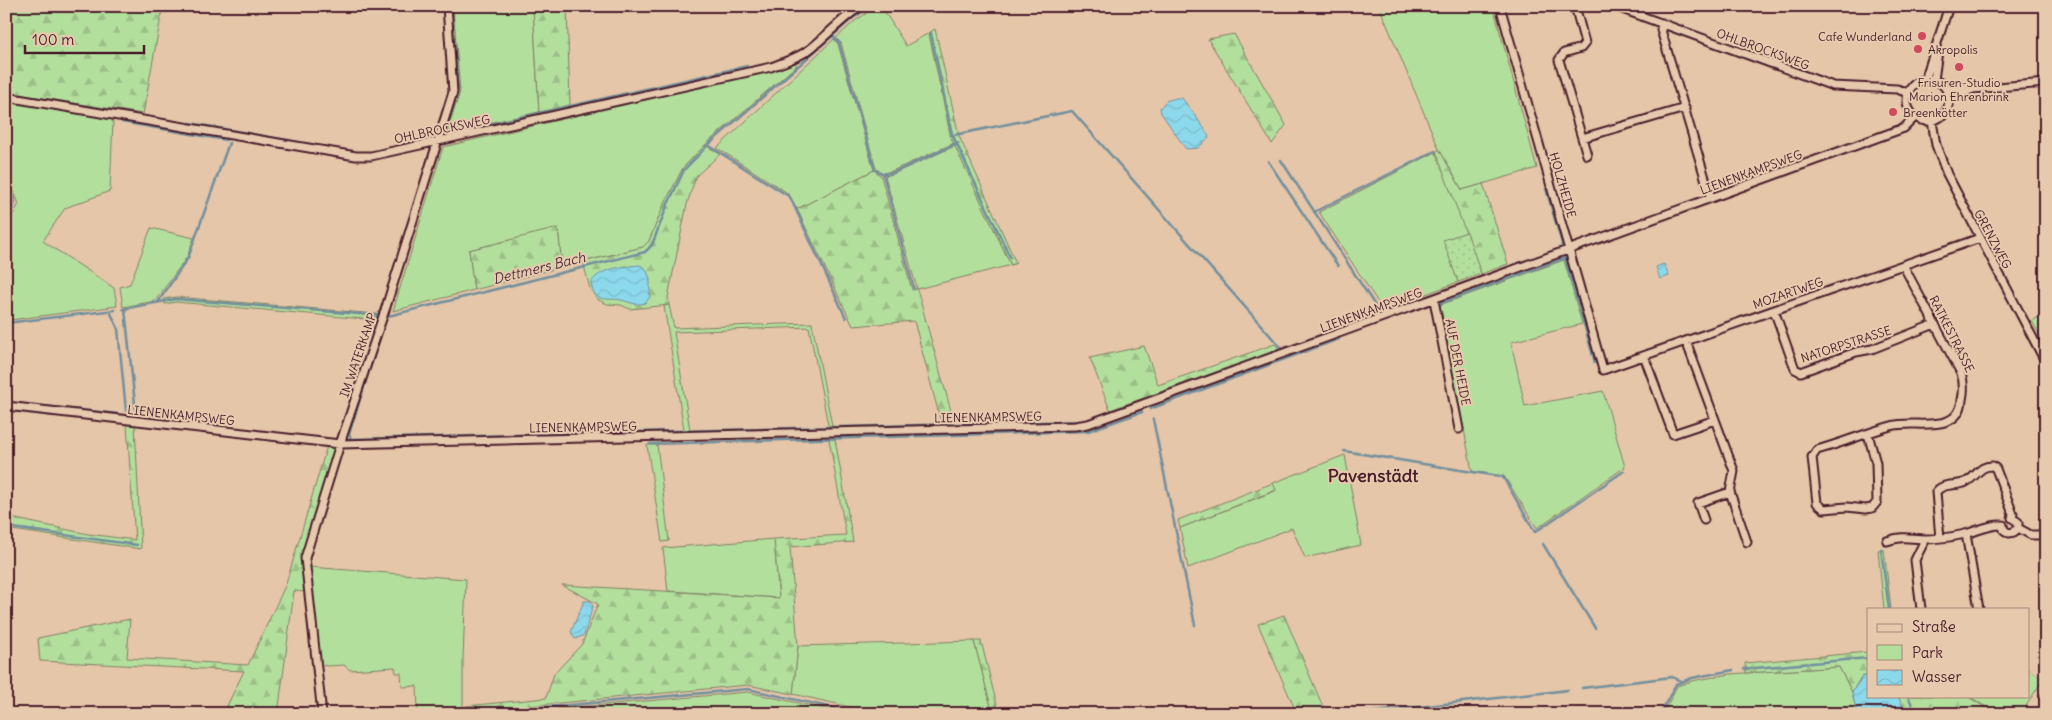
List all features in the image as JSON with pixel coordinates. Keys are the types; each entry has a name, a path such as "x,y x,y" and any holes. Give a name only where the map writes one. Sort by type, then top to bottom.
{"street":[{"name":"IM WATERKAMP","path":"322,714 305,558 453,92 447,6"},
{"name":"OHLBROCKSWEG","path":"6,97 356,156 371,156 771,67 793,60 809,50 849,14 861,6"},
{"name":"HOLZHEIDE","path":"1500,6 1603,370"},
{"path":"1575,6 1584,43 1581,48 1564,53 1559,60 1587,155"},
{"name":"OHLBROCKSWEG","path":"1614,6 1833,86 1897,89 1908,93"},
{"path":"1925,80 1949,6"},
{"path":"1662,24 1661,30 1711,198"},
{"path":"1934,80 1940,38"},
{"path":"1925,80 1934,80 1943,85 1947,90 1949,99 1947,110 1938,119 1926,122 1916,117 1908,106 1908,93 1915,84 1925,80"},
{"path":"1947,90 2046,83"},
{"path":"1949,99 1973,88"},
{"path":"1582,138 1685,108"},
{"name":"LIENENKAMPSWEG","path":"6,406 340,444 1075,426 1088,424 1142,406 1904,128 1916,117"},
{"name":"GRENZWEG","path":"1932,121 1940,158 2046,363"},
{"name":"MOZARTWEG","path":"1603,370 1980,238"},
{"name":"RATKESTRASSE","path":"1868,434 1876,463 1877,502 1872,508 1866,509 1847,507 1824,509 1820,507 1816,503 1812,457 1818,450 1893,425 1939,424 1955,416 1962,406 1963,381 1961,373 1903,265"},
{"name":"AUF DER HEIDE","path":"1434,300 1460,429"},
{"name":"NATORPSTRASSE","path":"1774,310 1795,369 1801,372 1856,352 1872,349 1935,324"},
{"path":"1686,341 1734,471 1730,492 1747,542"},
{"path":"1644,356 1673,434 1715,420"},
{"path":"1940,538 1936,492 1942,486 1964,483 1987,466 1993,466 1996,469 2013,514 2012,518"},
{"path":"1704,520 1698,503 1730,492"},
{"path":"2012,518 2018,522 2018,528 2014,532 2009,533 2004,530 2004,520 2012,518"},
{"path":"1887,541 1909,536 1923,539 1940,538 1966,534 1995,524 2003,525"},
{"path":"2018,528 2031,535 2046,535"},
{"path":"1966,534 1979,608"},
{"path":"1921,608 1915,560 1923,539"}],"green space":[{"path":"10,6 163,6 143,114 12,93"},
{"path":"453,6 533,6 539,112 447,132 460,92"},
{"path":"533,6 567,6 570,105 539,112"},
{"path":"877,6 881,6 906,46 929,33 951,138 954,143 892,171 883,173 876,169 841,43 836,38 855,21"},
{"path":"1379,6 1493,6 1537,168 1462,190 1439,149"},
{"path":"935,29 959,136 1016,263 1011,265 951,138 929,33"},
{"path":"1234,34 1286,125 1272,144 1208,39"},
{"path":"834,39 838,44 874,170 797,209 786,192 717,148"},
{"path":"795,63 797,65 705,145 683,168 664,205 649,241 643,247 562,267 558,229 469,250 474,290 393,311 443,147 773,70"},
{"path":"6,101 113,120 110,191 65,208 43,241 114,288 117,306 10,320 6,318 6,227 19,204 6,172"},
{"path":"705,145 720,154 696,176 687,204 668,297 669,305 630,309 621,305 607,304 597,299 590,289 583,262 643,247 649,241 664,205 683,168"},
{"path":"955,146 1011,265 917,289 885,176"},
{"path":"1439,149 1462,190 1483,184 1508,264 1481,274 1436,152"},
{"path":"1436,152 1467,232 1444,240 1458,282 1383,310 1319,212"},
{"path":"874,170 881,176 912,290 917,289 954,422 941,422 914,321 853,326 797,209"},
{"path":"151,228 194,238 187,257 155,301 123,307 120,287 130,284"},
{"path":"558,228 562,267 474,290 469,250"},
{"path":"1467,232 1481,274 1458,282 1443,240"},
{"path":"1564,260 1582,324 1511,342 1525,406 1603,391 1625,467 1537,528 1504,476 1472,471 1440,305"},
{"path":"176,297 377,314 375,320 176,302 165,304 164,299"},
{"path":"669,305 674,328 812,323 832,426 828,425 809,327 674,332 690,430 684,430 664,306"},
{"path":"2046,313 2046,347 2032,321"},
{"path":"1275,344 1279,349 1110,410 1090,358 1144,346 1158,385"},
{"path":"127,425 135,425 141,549 6,529 6,517 88,534 135,540"},
{"path":"829,439 835,439 853,542 790,547 798,646 793,694 748,685 466,712 466,706 546,698 554,674 582,644 598,604 562,585 779,598 774,539 846,535"},
{"path":"647,445 657,445 669,541 662,542"},
{"path":"327,446 333,449 334,452 301,558 306,592 294,591 278,714 223,714 244,671 40,661 38,638 130,619 127,658 248,665 286,584"},
{"path":"1345,455 1361,545 1305,558 1292,528 1188,568 1180,528 1275,491 1273,483"},
{"path":"1273,483 1276,490 1180,528 1178,520"},
{"path":"774,539 779,598 668,591 663,548"},
{"path":"1878,550 1884,550 1891,608 1884,608"},
{"path":"309,567 466,579 463,712 418,714 417,686 402,687 401,673 396,673 395,667 350,670 344,665 320,665"},
{"path":"1284,615 1326,714 1297,714 1258,624"},
{"path":"974,641 993,714 881,714 793,694 798,646"},
{"path":"974,641 981,641 999,714 993,714"},
{"path":"1867,652 1867,675 1861,677 1852,692 1839,667 1746,673 1745,663"},
{"path":"1839,667 1852,692 1857,714 1663,714 1677,686 1692,681 1730,674"},
{"path":"2030,670 2043,679 2021,714 1997,714 1972,698 2030,698"},
{"path":"748,692 849,714 557,714 557,709"},
{"path":"1899,698 1970,698 1995,714 1906,714"},
{"path":"549,710 548,714 498,714"}],"water":[{"path":"1182,98 1209,137 1198,148 1186,149 1161,113 1160,108 1166,101"},
{"path":"1664,264 1669,276 1660,279 1656,267"},
{"path":"640,265 646,269 650,279 650,297 645,303 636,304 602,298 595,294 591,282 601,273 626,266"},
{"path":"584,601 590,601 593,606 584,635 575,639 571,632"},
{"path":"1867,675 1867,698 1899,698 1906,714 1857,714 1852,692 1862,677"}],"waterway":[{"path":"447,128 458,88 451,6"},
{"name":"Dettmers Bach","path":"388,316 645,252 652,245 667,206 684,170 708,145 853,18 871,6"},
{"path":"931,33 952,134 1010,257"},
{"path":"833,36 839,43 875,170 883,174 892,173 958,143"},
{"path":"451,133 747,66"},
{"path":"954,135 1072,111 1282,349 1210,376"},
{"path":"122,122 226,140"},
{"path":"190,123 327,147"},
{"path":"158,302 188,258 229,143"},
{"path":"708,145 790,197 846,318"},
{"path":"440,148 349,434 351,439 1086,421 1111,412"},
{"path":"1314,212 1435,151"},
{"path":"1281,160 1376,307"},
{"path":"1268,161 1338,266"},
{"path":"883,174 914,289"},
{"name":"Dettmers Bach","path":"6,178 15,203 6,221"},
{"path":"1384,312 1561,248 1562,244 1546,189"},
{"path":"1455,388 1438,304 1565,258 1595,363"},
{"name":"Dettmers Bach","path":"123,309 176,299 383,316"},
{"path":"125,309 136,414"},
{"name":"Dettmers Bach","path":"6,323 115,310"},
{"path":"110,311 118,329 126,411"},
{"path":"1150,409 1339,339"},
{"path":"6,402 118,414"},
{"path":"6,410 54,416"},
{"path":"650,444 1088,431 1142,412"},
{"path":"1153,419 1195,625"},
{"path":"1344,451 1503,477 1535,532 1624,471"},
{"path":"6,527 137,545"},
{"path":"1543,544 1595,628"},
{"path":"1881,549 1889,608"},
{"path":"1744,669 1867,658"},
{"path":"1660,714 1676,684 1692,678 1733,670"},
{"path":"1582,688 1672,677 1681,681"},
{"path":"470,714 748,689 860,714"},
{"path":"1357,714 1568,690"},
{"path":"1909,698 1916,714"}],"place":[{"name":"Cafe Wunderland","path":"1922,36"},
{"name":"Akropolis","path":"1918,49"},
{"name":"Frisuren-Studio Marion Ehrenbrink","path":"1959,67"},
{"name":"Breenkötter","path":"1893,112"}],"district":[{"name":"Pavenstädt","path":"1373,475"}]}
